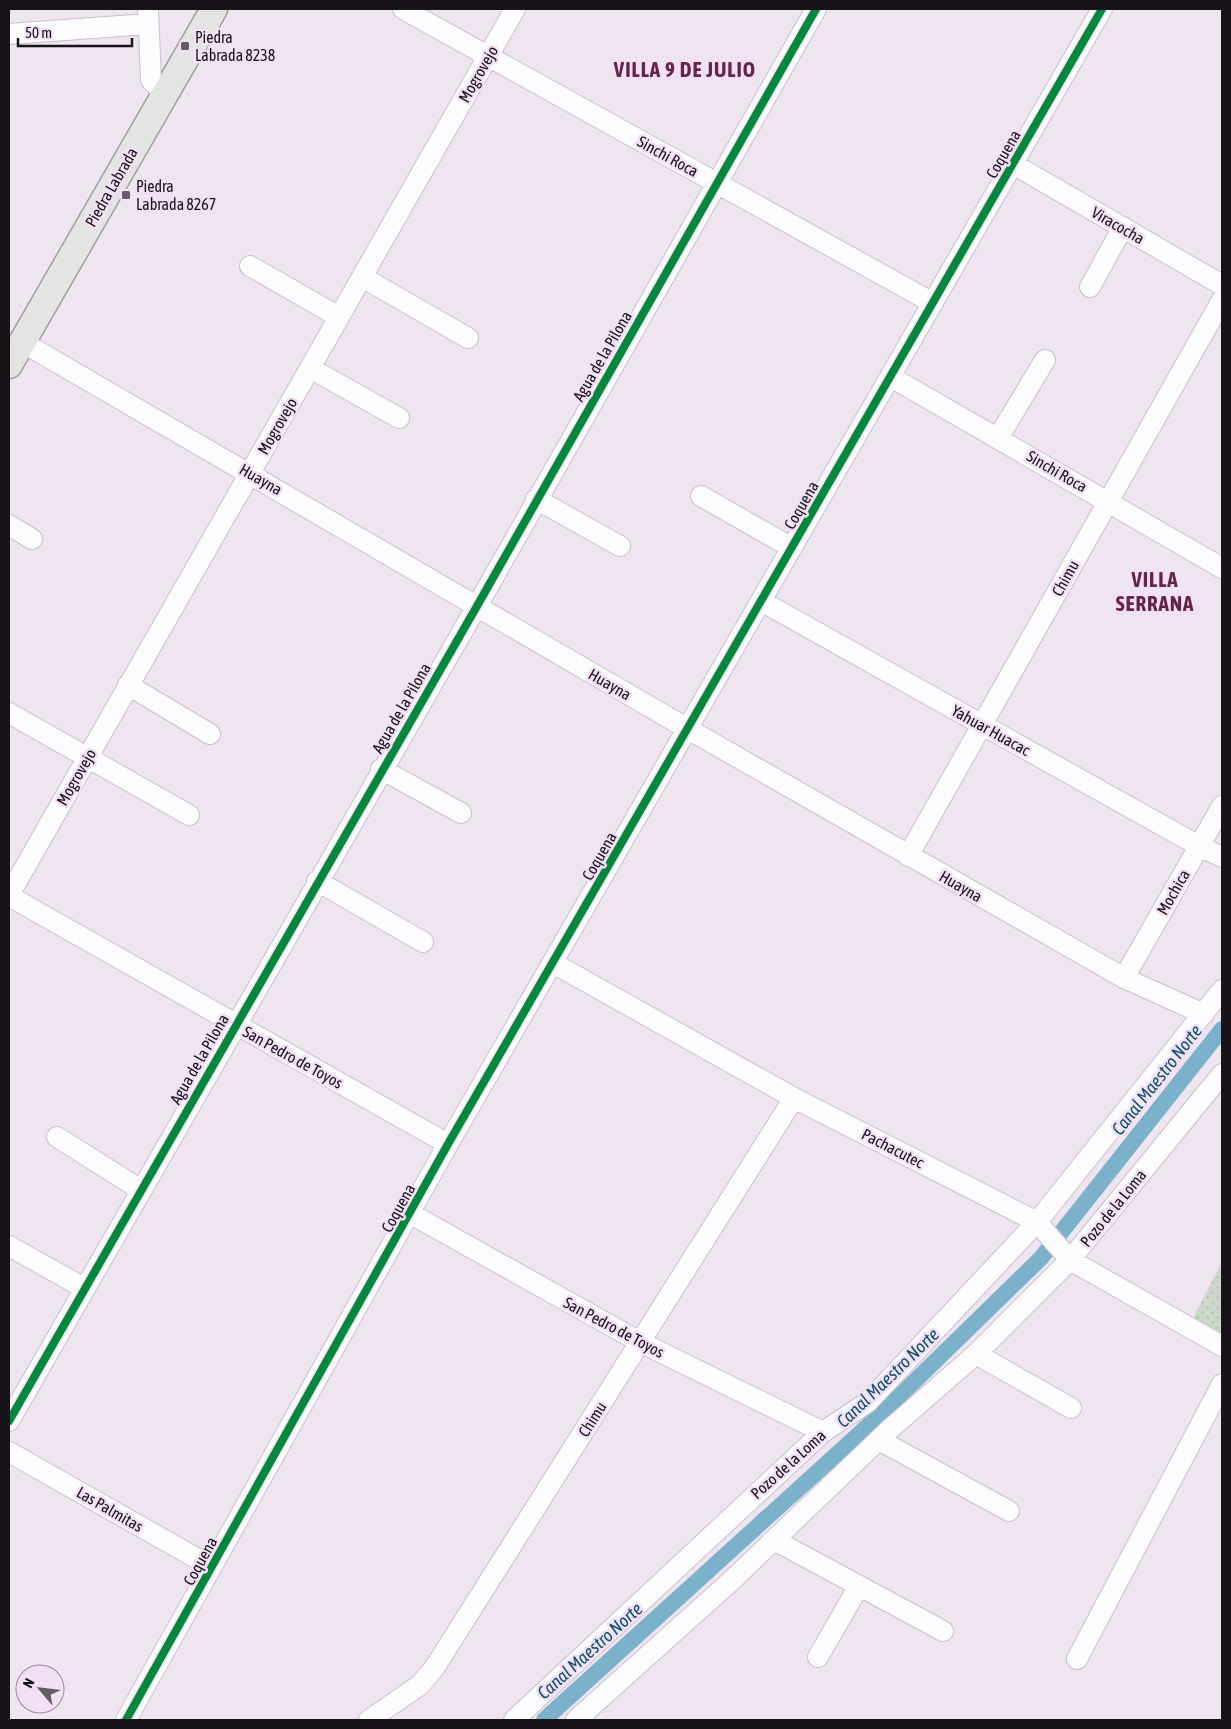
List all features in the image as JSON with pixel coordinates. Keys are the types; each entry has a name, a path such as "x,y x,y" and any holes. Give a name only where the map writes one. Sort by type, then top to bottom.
{"main road":[{"name":"Piedra Labrada","path":"9,365 214,9"}],"street":[{"name":"Sinchi Roca","path":"403,9 933,303"},
{"name":"Mogrovejo","path":"9,895 515,9"},
{"name":"Agua de la Pilona","path":"9,1421 317,881 477,606 536,499 816,9"},
{"name":"Coquena","path":"126,1720 411,1214 448,1144 1102,9"},
{"path":"9,34 148,16 151,80 165,94"},
{"name":"Viracocha","path":"1013,164 1222,285"},
{"path":"1090,287 1122,227"},
{"path":"250,266 339,317"},
{"path":"362,276 468,338"},
{"name":"Chimu","path":"908,856 1222,300"},
{"name":"Huayna","path":"22,342 250,472 908,856 1124,978 1204,1014"},
{"path":"998,438 1045,360"},
{"path":"310,368 399,418"},
{"name":"Sinchi Roca","path":"891,377 1109,501 1222,568"},
{"path":"702,496 792,548"},
{"path":"536,499 620,546"},
{"path":"9,525 32,539"},
{"name":"Yahuar Huacac","path":"762,601 1199,846 1222,857"},
{"path":"128,685 210,734"},
{"path":"9,713 88,756 189,815"},
{"path":"382,769 461,814"},
{"name":"Mochica","path":"1124,978 1222,806"},
{"path":"317,881 423,942"},
{"name":"San Pedro de Toyos","path":"9,895 235,1025 448,1144"},
{"name":"Pachacutec","path":"554,963 794,1098 1036,1222 1070,1260 1222,1346"},
{"name":"Pozo de la Loma","path":"514,1720 823,1432 868,1402 1036,1222 1222,990"},
{"name":"Pozo de la Loma","path":"576,1720 774,1540 879,1440 976,1354 1070,1260 1221,1076"},
{"name":"Chimu","path":"368,1720 420,1685 435,1666 794,1098"},
{"path":"57,1137 141,1190"},
{"name":"San Pedro de Toyos","path":"411,1214 640,1342 823,1432"},
{"path":"9,1246 84,1288"},
{"path":"976,1354 1071,1408"},
{"path":"1077,1659 1222,1384"},
{"path":"879,1440 1009,1511"},
{"name":"Las Palmitas","path":"9,1452 212,1567"},
{"path":"774,1540 943,1631"},
{"path":"818,1657 859,1586"}],"green space":[{"path":"1222,1262 1222,1340 1191,1322"}],"waterway":[{"name":"Canal Maestro Norte","path":"544,1720 882,1413 1041,1258 1222,1029"}],"cycle path":[{"path":"9,1421 477,606 816,9"},
{"path":"126,1720 448,1144 1102,9"}],"place":[{"name":"Piedra Labrada 8238","path":"185,46"},
{"name":"Piedra Labrada 8267","path":"126,195"}],"district":[{"name":"VILLA 9 DE JULIO","path":"685,70"},
{"name":"VILLA SERRANA","path":"1155,592"}]}
